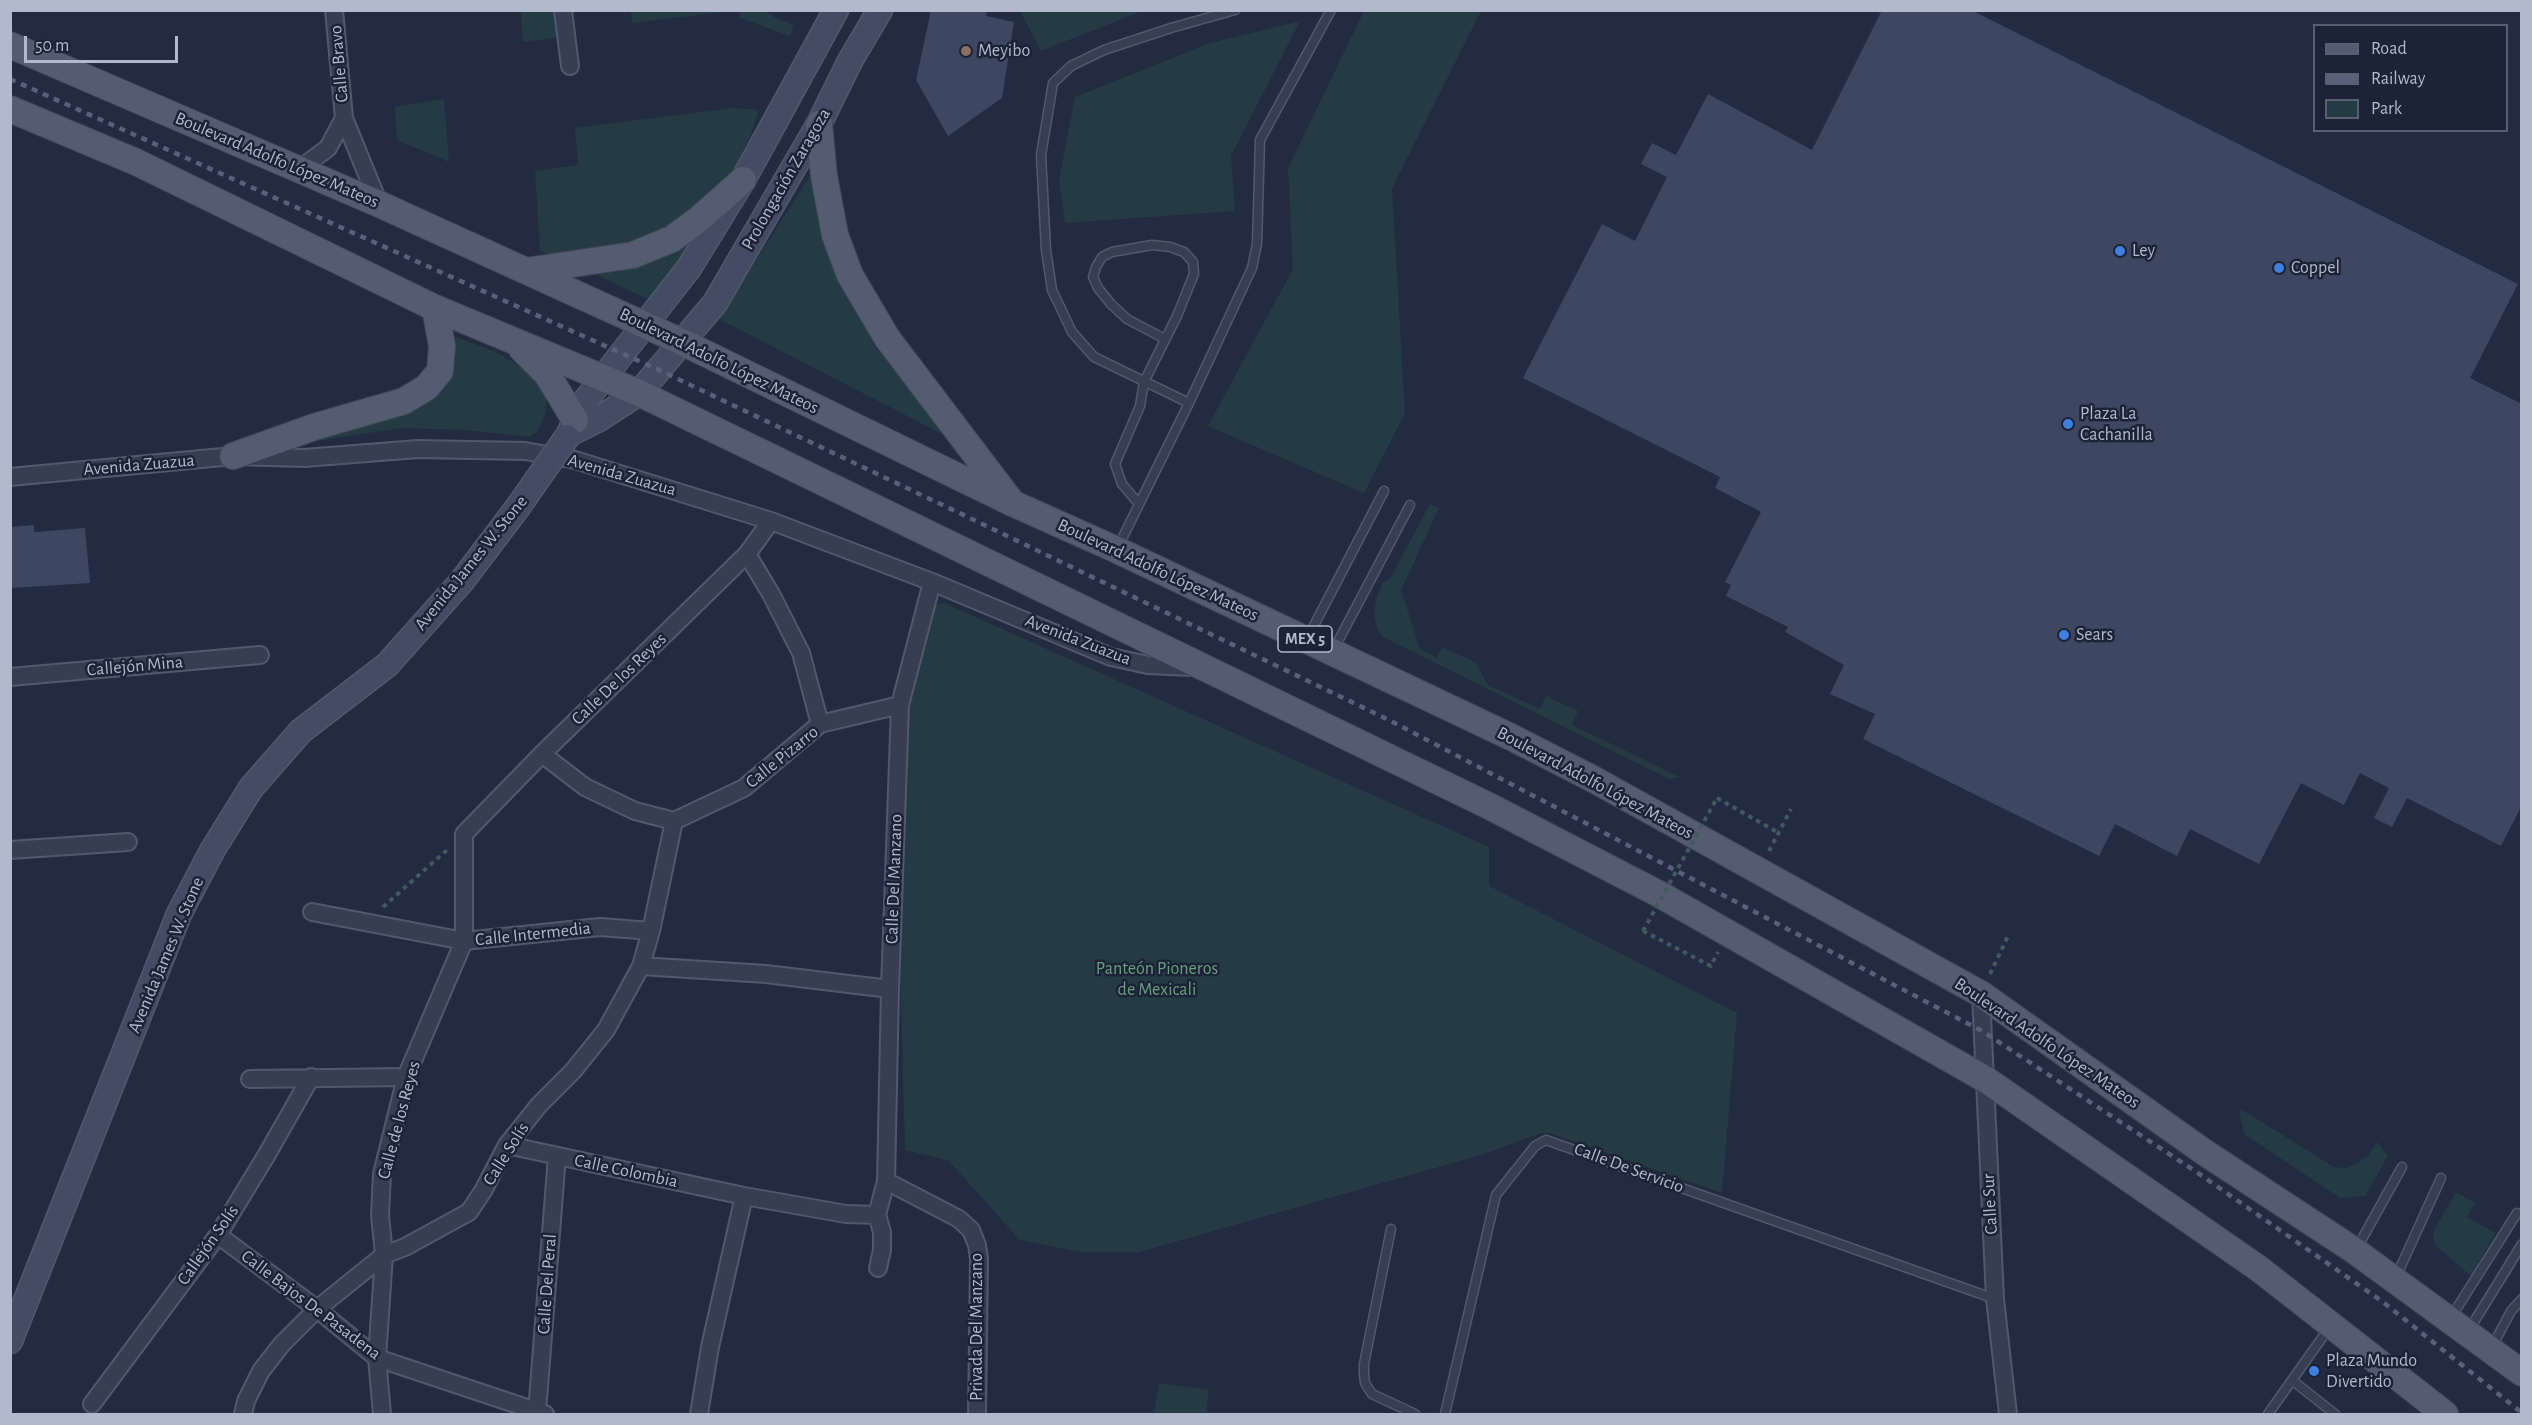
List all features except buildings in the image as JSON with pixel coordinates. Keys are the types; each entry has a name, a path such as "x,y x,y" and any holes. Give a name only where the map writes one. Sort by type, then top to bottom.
{"main road":[{"name":"Prolongación Zaragoza","path":"603,378 689,268 743,180 836,10"},
{"name":"Prolongación Zaragoza","path":"639,393 715,303 819,124 850,61 880,10"},
{"name":"Boulevard Adolfo López Mateos","path":"10,45 379,204 682,342 1012,503 1332,652 1583,774 1981,994 2204,1152 2355,1251 2522,1373"},
{"path":"10,109 136,162 435,308 639,393 1478,801 1659,894 1985,1079 2258,1268 2445,1414"},
{"path":"819,124 824,176 835,235 850,275 887,338 1012,503"},
{"path":"526,271 633,255 672,238 699,219 743,180"},
{"path":"233,456 314,427 404,401 427,387 440,371 442,346 435,308"},
{"path":"513,340 547,374 571,430"},
{"name":"Avenida James W. Stone","path":"10,1341 179,914 212,851 251,788 301,731 387,664 462,581 518,507 571,430 585,401 603,378"},
{"name":"Avenida James W. Stone","path":"571,430 599,419 639,393"}],"street":[{"name":"Calle Bravo","path":"333,10 344,118 379,204"},
{"path":"563,10 570,66"},
{"name":"Calle Bravo","path":"298,170 328,147 344,118"},
{"name":"Avenida Zuazua","path":"10,477 233,456 304,458 418,449 525,451 575,460 771,521 932,582 1111,657 1148,665 1203,667"},
{"name":"Calle De los Reyes","path":"464,834 542,754 747,554 771,521"},
{"path":"747,554 771,594 801,653 820,724"},
{"name":"Calle Del Manzano","path":"886,1181 900,705 932,582"},
{"name":"Callejón Mina","path":"10,677 260,655"},
{"name":"Calle Pizarro","path":"674,821 744,788 820,724 900,705"},
{"path":"542,754 585,787 635,811 674,821"},
{"name":"Calle Solís","path":"243,1414 246,1401 261,1371 282,1344 317,1309 384,1256 469,1212 483,1191 507,1145 539,1104 573,1071 606,1030 641,966 651,932 674,821"},
{"name":"Calle de los Reyes","path":"381,1414 377,1358 384,1256 380,1215 382,1174 406,1077 464,941 464,834"},
{"path":"10,850 128,842"},
{"name":"Calle Intermedia","path":"312,912 464,941 600,927 651,932"},
{"path":"641,966 766,974 890,989"},
{"name":"Calle Sur","path":"1981,994 1995,1299 2008,1414"},
{"name":"Callejón Solís","path":"92,1404 218,1234 311,1077"},
{"path":"250,1079 406,1077"},
{"name":"Calle Colombia","path":"507,1145 744,1196 846,1214 877,1215"},
{"name":"Calle Del Peral","path":"541,1413 557,1156"},
{"path":"878,1268 882,1250 882,1232 877,1215 886,1181"},
{"name":"Privada Del Manzano","path":"886,1181 959,1219 971,1230 977,1245 979,1259 977,1414"},
{"path":"699,1414 722,1291 744,1196"},
{"name":"Calle Bajos De Pasadena","path":"218,1234 377,1358 541,1413"}],"lane":[{"path":"1190,403 1094,357 1072,332 1052,290 1046,250 1041,155 1049,96 1053,83 1071,66 1104,50 1234,10"},
{"path":"1117,550 1190,403 1252,268 1257,244 1260,140 1331,10"},
{"path":"1139,504 1122,484 1115,464 1140,406 1144,382 1165,339 1194,274 1192,262 1184,252 1170,247 1152,245 1112,252 1102,257 1093,277 1098,288 1127,319 1165,339"},
{"path":"1306,640 1384,491"},
{"path":"1332,652 1410,505"},
{"name":"Calle De Servicio","path":"1445,1414 1496,1195 1535,1146 1546,1140 1995,1299"},
{"path":"2355,1251 2402,1167"},
{"path":"2395,1280 2441,1178"},
{"path":"2458,1327 2517,1213"},
{"path":"1391,1229 1364,1364 1365,1383 1372,1394 1414,1414"},
{"path":"2458,1327 2522,1244"},
{"path":"2490,1350 2511,1311 2522,1299"},
{"path":"2268,1414 2331,1325"},
{"path":"2293,1381 2335,1414"}],"path":[{"path":"1711,966 1643,931 1717,798 1779,833"},
{"path":"1759,871 1791,809"},
{"path":"367,922 464,834"},
{"path":"1981,994 2009,934"}],"green space":[{"path":"631,10 730,10 730,11 632,23"},
{"path":"521,11 562,11 563,37 523,42"},
{"path":"739,11 765,11 794,25 790,36 740,18"},
{"path":"1020,11 1142,11 1041,51"},
{"path":"1364,11 1481,11 1392,188 1405,413 1364,493 1208,426 1293,269 1288,168"},
{"path":"1300,21 1231,156 1235,211 1065,223 1059,180 1075,97 1207,44"},
{"path":"444,99 449,162 397,140 395,107"},
{"path":"733,108 759,110 751,135 731,175 673,227 637,242 558,257 540,251 535,171 578,165 575,128"},
{"path":"811,174 829,249 849,298 875,347 948,437 719,319"},
{"path":"713,219 651,301 589,271"},
{"path":"451,335 496,352 533,374 547,399 545,414 538,431 529,437 466,430 402,428 297,444 408,412 435,397 444,389 451,370"},
{"path":"1430,504 1439,508 1401,590 1420,649 1437,658 1442,647 1475,662 1488,685 1540,709 1546,696 1578,711 1572,725 1680,777 1669,779 1383,637 1378,631 1375,620 1374,611 1378,594 1382,584 1391,577"},
{"name":"Panteón Pioneros de Mexicali","path":"944,603 1489,847 1489,886 1737,1013 1722,1193 1550,1133 1541,1133 1481,1155 1139,1252 1081,1252 1020,1240 948,1160 905,1150 899,927 907,708 932,605"},
{"path":"2241,1109 2334,1167 2346,1168 2355,1164 2367,1157 2377,1142 2388,1156 2365,1196 2340,1198 2244,1134 2240,1116"},
{"path":"2456,1192 2475,1203 2467,1217 2495,1233 2471,1276 2435,1245 2433,1238 2434,1230"},
{"path":"1159,1383 1209,1390 1206,1414 1154,1414"}],"railway":[{"path":"10,79 659,370 1389,720 1982,1031 2195,1171 2383,1302 2522,1413"}],"place":[{"name":"Meyibo","path":"966,51"},
{"name":"Ley","path":"2120,251"},
{"name":"Coppel","path":"2279,268"},
{"name":"Plaza La Cachanilla","path":"2068,424"},
{"name":"Sears","path":"2064,635"},
{"name":"Plaza Mundo Divertido","path":"2314,1371"}]}
